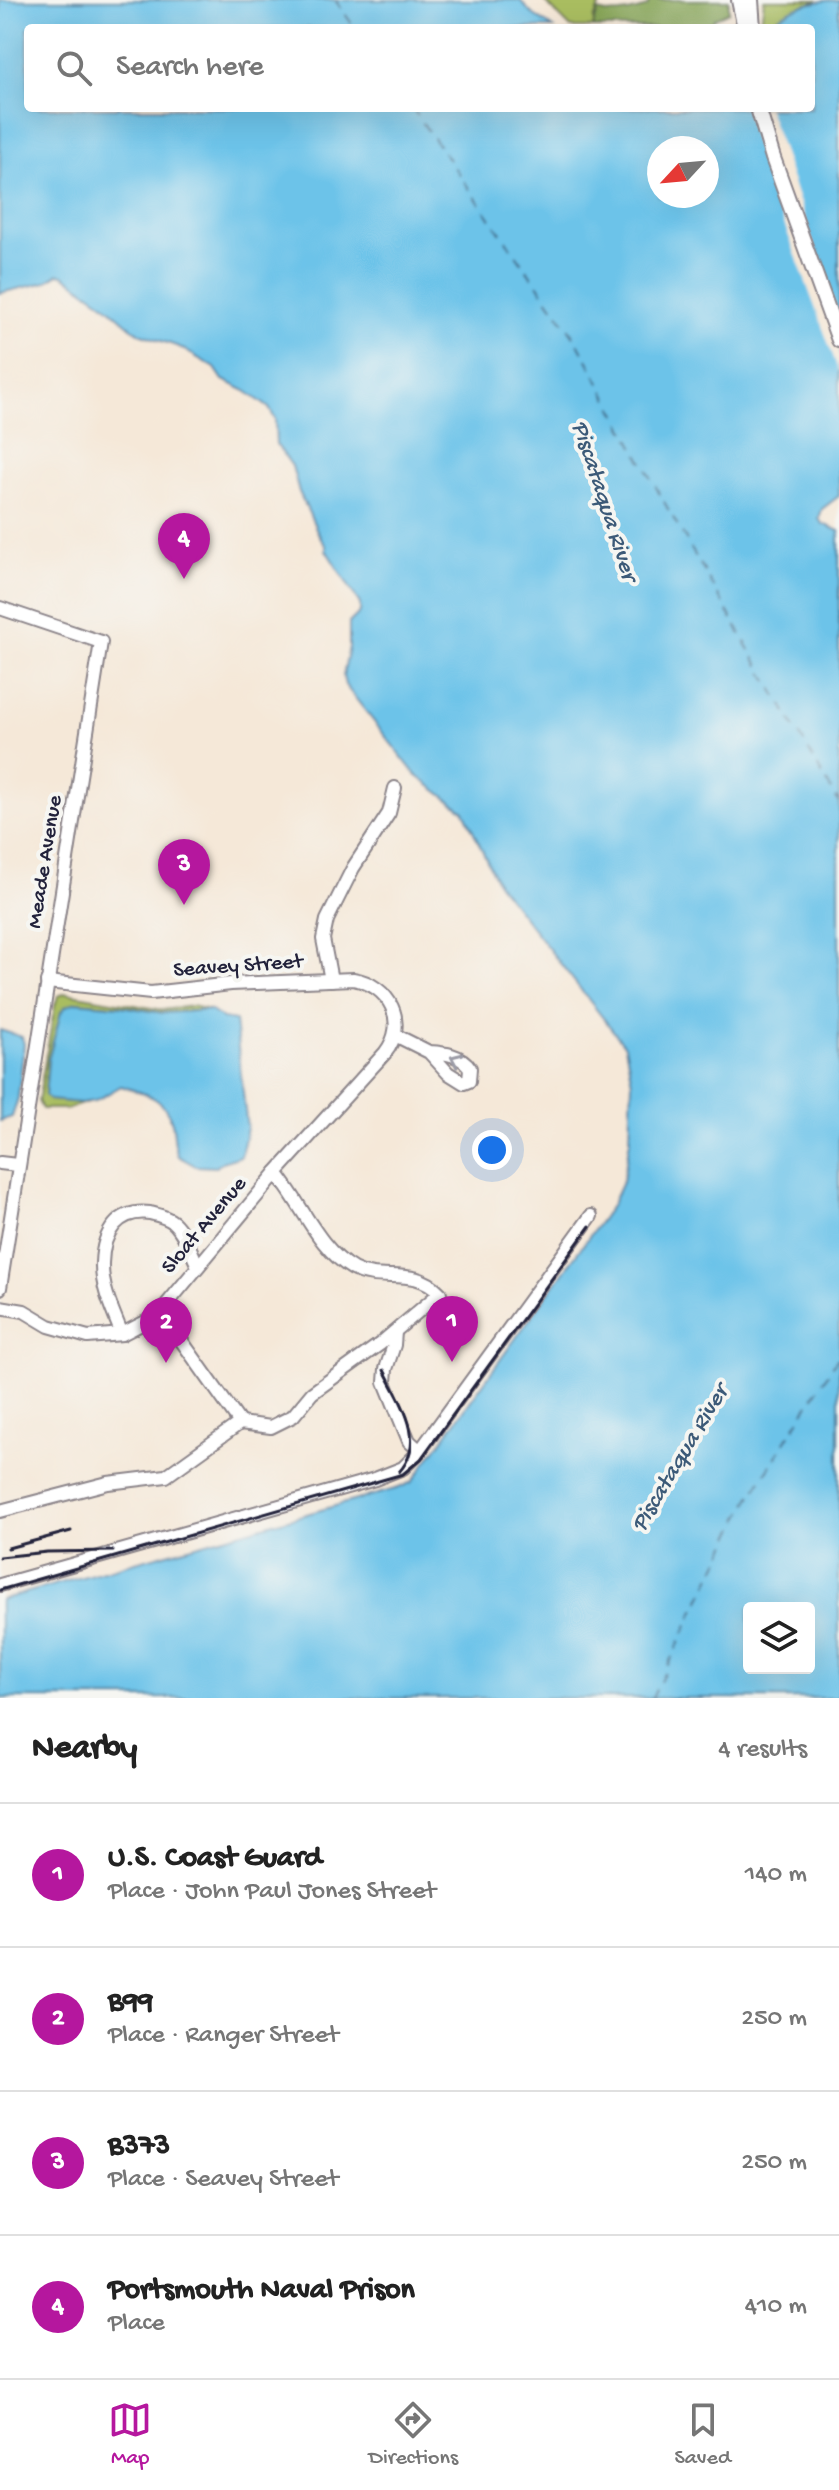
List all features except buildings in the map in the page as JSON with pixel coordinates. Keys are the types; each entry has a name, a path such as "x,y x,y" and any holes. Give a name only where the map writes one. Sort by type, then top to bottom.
{"main road":[{"path":"739,0 744,24"},
{"path":"751,0 753,24"},
{"path":"759,112 839,340"}],"street":[{"name":"Meade Avenue","path":"0,608 101,642 0,1288"},
{"path":"331,980 323,939 327,920 353,868 389,813 395,788"},
{"name":"Seavey Street","path":"47,982 151,993 231,984 362,980 378,989 390,1002 397,1022 395,1035"},
{"path":"395,1035 429,1052"},
{"name":"Sloat Avenue","path":"0,1307 24,1311 49,1326 74,1334 103,1338 122,1334 157,1316 276,1173 385,1053 395,1035"},
{"path":"0,1163 17,1165"},
{"path":"157,1316 176,1333 240,1423 260,1427 280,1424 293,1416 312,1393 395,1332 440,1293 423,1280 364,1273 352,1268 322,1238 276,1173"},
{"path":"122,1334 106,1288 102,1262 109,1232 118,1219 132,1213 143,1213 169,1219 179,1230 198,1266"},
{"path":"0,1585 375,1479 403,1468 420,1451 591,1216"},
{"path":"395,1332 385,1382 409,1441 420,1451"},
{"path":"0,1511 108,1483 166,1476 240,1423"}],"green space":[{"path":"543,0 602,0 595,24 567,24"},
{"path":"650,0 729,0 729,12 715,18 711,24 594,24 598,11 629,12 647,7"},
{"path":"764,0 818,0 778,17 769,24 761,22"},
{"path":"66,993 163,1010 192,1006 210,1010 163,1013 76,1002 48,1060 45,1095 63,1101 88,1102 67,1109 42,1109 38,1101 55,1005 58,996"}],"water":[{"name":"Piscataqua River","path":"0,0 520,0 547,24 24,24 24,112 815,112 815,24 770,24 801,6 839,0 839,496 822,509 819,519 839,531 839,1698 0,1698 0,1600 412,1482 611,1206 623,1180 630,1140 632,1082 625,1046 498,884 464,811 416,775 345,685 343,676 349,647 349,623 360,612 360,604 326,550 299,492 292,466 276,444 275,419 269,408 246,391 223,380 215,368 179,347 142,334 101,301 58,274 46,282 0,293"},
{"path":"76,1002 163,1013 210,1010 223,1019 235,1021 247,1128 241,1156 216,1167 196,1166 178,1156 172,1123 164,1107 146,1094 121,1086 95,1101 49,1100 45,1095 48,1060 61,1012"},
{"path":"0,1030 22,1037 24,1044 18,1098 12,1117 0,1121"}],"pier":[{"path":"746,112 769,112 839,320 839,372 755,145"}],"ferry route":[{"path":"335,0 352,24"},
{"path":"415,112 576,339 668,509 839,803"},
{"path":"652,1698 749,1500 839,1356"}],"railway":[{"path":"0,1590 403,1474 421,1459 590,1226"},
{"path":"384,1370 403,1408 411,1434 407,1460 399,1472"},
{"path":"8,1548 71,1531"},
{"path":"0,1557 47,1552 113,1551"}],"place":[{"name":"Portsmouth Naval Prison","path":"184,579"},
{"name":"B373","path":"184,905"},
{"name":"U.S. Coast Guard","path":"452,1362"},
{"name":"B99","path":"166,1363"}]}
